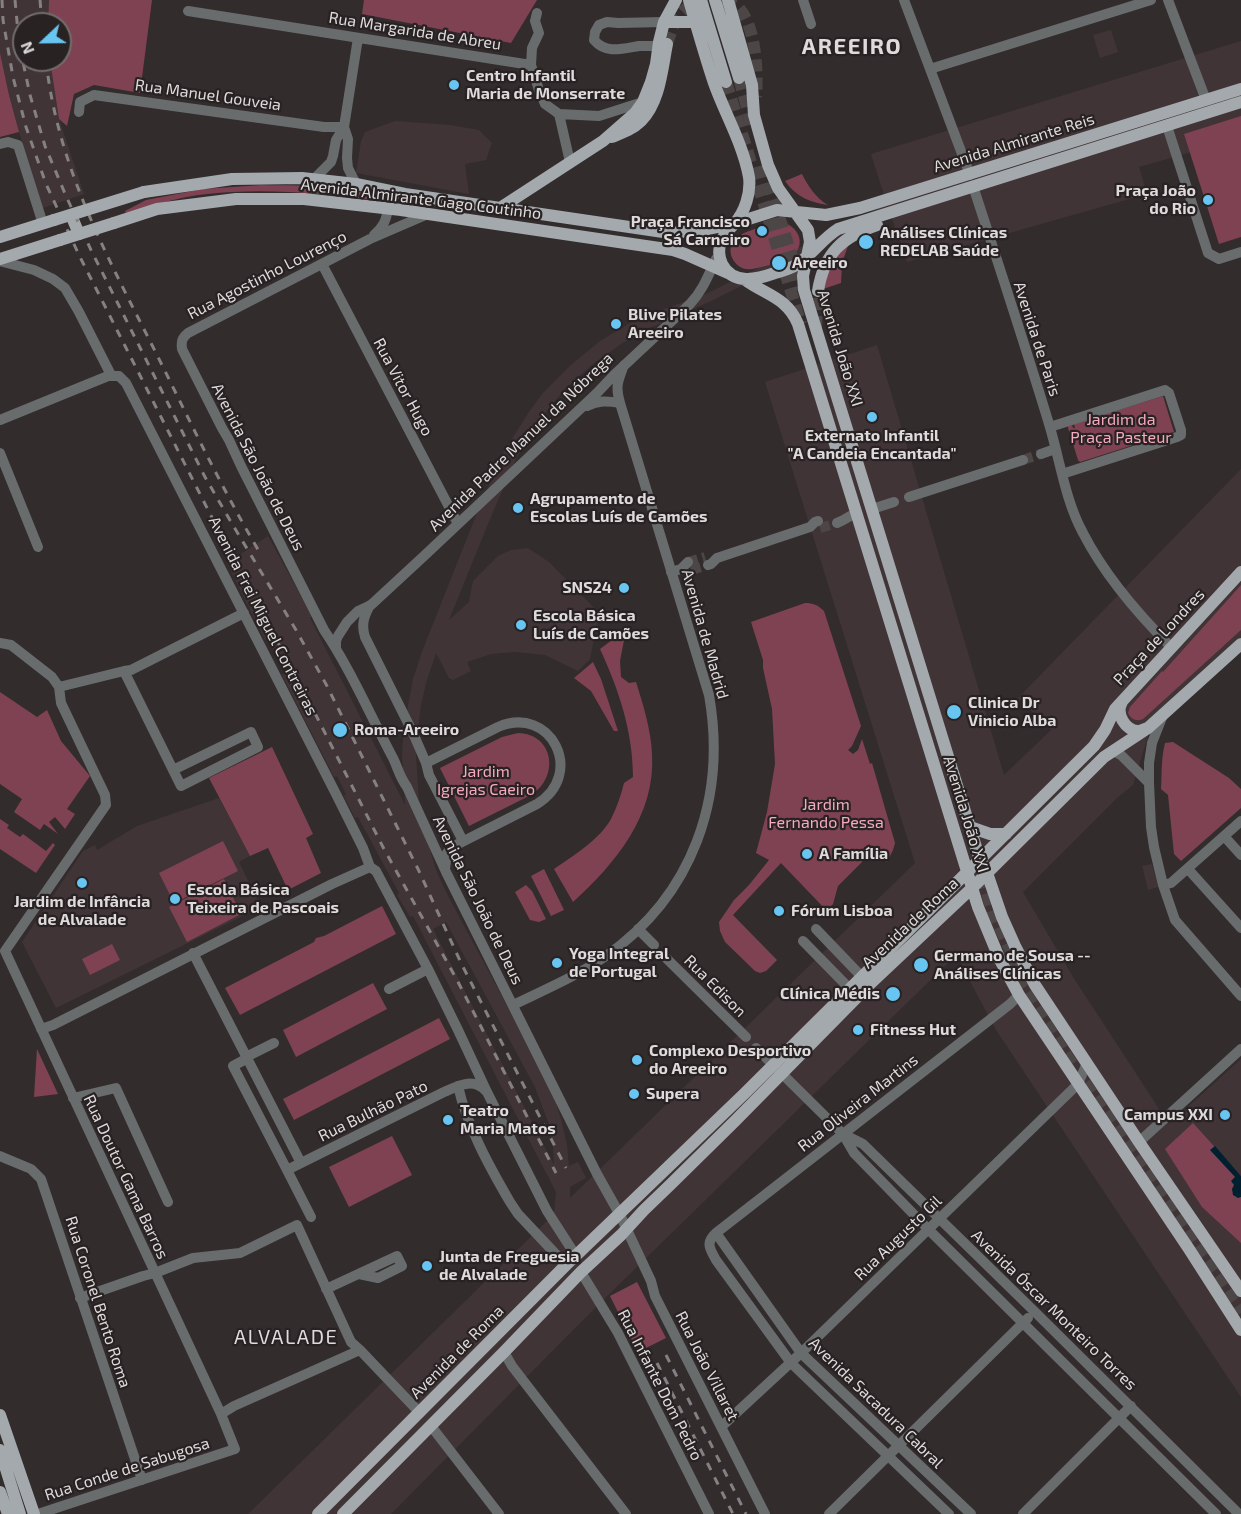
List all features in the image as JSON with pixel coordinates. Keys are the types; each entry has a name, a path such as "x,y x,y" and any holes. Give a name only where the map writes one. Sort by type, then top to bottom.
{"main road":[{"path":"603,141 627,131 641,120 651,106 662,74 664,22 676,0"},
{"path":"689,0 715,85 734,129 749,178 745,207 736,223 721,240 719,251 722,263 727,271 738,277 761,278 798,264 807,255 810,242 808,230 784,198 768,165 754,115 750,79 728,0"},
{"path":"701,0 733,80 715,0"},
{"path":"664,22 696,22"},
{"path":"500,208 603,141 635,113 643,102 663,45"},
{"name":"Avenida Almirante Reis","path":"794,211 820,214 843,212 971,181 1167,126 1241,89"},
{"name":"Avenida Almirante Reis","path":"807,255 828,235 838,229 915,204 971,181 1208,106 1241,102"},
{"name":"Avenida Almirante Gago Coutinho","path":"0,237 144,192 232,179 302,178 356,184 500,208 670,232 704,230 736,223"},
{"path":"374,188 383,194 388,209"},
{"name":"Avenida Almirante Gago Coutinho","path":"0,260 157,209 236,199 304,199 428,214 672,250 738,277"},
{"path":"819,291 827,262 841,243 859,232 897,217 915,204"},
{"path":"736,223 777,210 794,211"},
{"path":"71,215 79,234"},
{"path":"41,246 48,222"},
{"name":"Avenida João XXI","path":"807,255 803,276 804,290 980,860 987,873 1002,917 1035,986 1241,1291"},
{"name":"Avenida João XXI","path":"738,277 783,302 796,318 853,514 967,874 985,927 1000,960 1019,995 1241,1330"},
{"path":"853,514 872,509"},
{"name":"Praça de Londres","path":"1148,728 1137,731 1131,728 1120,713 1119,706 1241,572"},
{"path":"1148,728 1241,644"},
{"name":"Avenida de Roma","path":"318,1514 566,1265 778,1069 1094,746 1105,730 1109,719 1123,701"},
{"name":"Avenida de Roma","path":"343,1514 671,1184 850,989 866,980 972,888 1104,757 1148,728"},
{"path":"970,827 990,834 1006,834"},
{"path":"1019,995 1035,986"},
{"path":"1189,1249 1198,1245 1210,1248"},
{"path":"576,1256 581,1272"},
{"path":"566,1265 581,1272"},
{"path":"422,1411 432,1426"},
{"path":"0,1415 34,1514"},
{"path":"0,1450 20,1514"},
{"path":"0,1492 8,1514"}],"street":[{"path":"802,0 811,24"},
{"name":"Avenida de Paris","path":"904,0 971,181 1050,427 1075,515 1089,544 1110,577 1132,606 1172,647"},
{"path":"930,69 1151,0"},
{"path":"1168,0 1208,106"},
{"name":"Rua Margarida de Abreu","path":"188,11 531,65"},
{"path":"537,13 535,21 539,33 532,48 531,65 545,104 559,114 598,116 643,102"},
{"path":"663,45 608,50 599,46 594,40 599,24 664,22"},
{"path":"313,180 331,162 336,140 344,128 358,38"},
{"name":"Rua Manuel Gouveia","path":"79,112 80,102 94,95 344,128"},
{"path":"559,114 570,162"},
{"path":"1167,126 1208,253 1219,259 1241,252"},
{"path":"344,128 348,139 348,168 356,184"},
{"path":"0,144 8,142 18,145 48,222"},
{"name":"Rua Agostinho Lourenço","path":"370,239 381,230 386,221 388,209"},
{"name":"Rua Agostinho Lourenço","path":"181,341 188,333 370,239 428,214"},
{"name":"Avenida Padre Manuel da Nóbrega","path":"336,647 336,641 347,622 358,611 371,604 458,524 695,298 705,285 719,251"},
{"name":"Avenida Frei Miguel Contreiras","path":"0,260 34,270 65,288 111,375 119,376 126,383 358,837 370,867 376,871 428,969 547,1211 576,1256"},
{"name":"Rua Vitor Hugo","path":"322,264 458,524"},
{"name":"Avenida São João de Deus","path":"181,341 185,356 230,440 324,630 336,647 393,759 445,869 597,1174 620,1215"},
{"name":"Avenida de Madrid","path":"513,1005 588,967 613,950 656,910 674,886 693,851 706,813 713,774 714,734 683,568 616,390 624,365"},
{"path":"0,420 111,375"},
{"path":"1050,427 1165,390 1169,393 1181,430 1181,435 1177,437 1062,474"},
{"path":"578,410 592,402 620,403"},
{"path":"1041,454 1055,449"},
{"path":"0,453 38,547"},
{"path":"909,497 1023,460"},
{"path":"872,509 894,502"},
{"path":"836,519 845,520 853,514"},
{"path":"710,560 816,526"},
{"path":"365,637 363,621 371,604"},
{"path":"59,687 131,670 244,613"},
{"path":"341,632 356,630 365,637"},
{"name":"Avenida São João de Deus","path":"365,637 413,733 458,844"},
{"path":"0,644 11,645 52,677 59,687 61,703 105,795 106,805 2,950"},
{"path":"124,671 180,786 258,747 251,732 173,770"},
{"path":"1162,715 1152,743 1149,763 1149,807 1152,837 1163,885 1175,920 1241,996"},
{"path":"426,763 511,722 525,722 548,735 556,746 560,759 560,772 556,785 548,796 537,804 458,844 447,853 445,869"},
{"path":"1113,751 1121,755 1149,783"},
{"path":"1163,885 1171,883 1241,821"},
{"path":"1224,836 1241,855"},
{"path":"431,838 442,846 458,844"},
{"path":"41,1029 370,867"},
{"path":"1188,869 1241,928"},
{"path":"638,929 654,945"},
{"name":"Avenida de Roma","path":"816,929 866,980"},
{"path":"803,941 850,989"},
{"name":"Rua Doutor Gama Barros","path":"2,950 221,1414"},
{"path":"193,953 301,1163"},
{"name":"Rua Edison","path":"664,956 746,1037"},
{"path":"389,988 428,969"},
{"name":"Rua Oliveira Martins","path":"716,1233 1019,995"},
{"path":"274,1043 233,1066 311,1217"},
{"path":"756,1048 778,1069"},
{"path":"1139,1142 1241,1049"},
{"path":"472,1061 474,1069 472,1075 463,1084 462,1102 469,1123 518,1214 566,1265"},
{"name":"Rua Augusto Gil","path":"721,1427 801,1353 1078,1084 1087,1064"},
{"name":"Avenida Óscar Monteiro Torres","path":"778,1069 843,1134 854,1153 928,1229 1216,1514"},
{"path":"463,1084 478,1084 487,1092"},
{"name":"Rua Bulhão Pato","path":"287,1170 463,1084"},
{"path":"73,1098 116,1088 168,1202"},
{"name":"Avenida Óscar Monteiro Torres","path":"843,1134 863,1144 1239,1514"},
{"name":"Rua Coronel Bento Roma","path":"0,1156 31,1168 41,1179 142,1480"},
{"path":"620,1215 626,1229"},
{"path":"80,1298 155,1274 193,1258 240,1253 297,1225 351,1342 422,1411"},
{"name":"Rua João Villaret","path":"626,1229 651,1281 655,1296 765,1514"},
{"name":"Avenida Sacadura Cabral","path":"949,1514 790,1363 716,1260 710,1250 710,1238 716,1233 801,1353 971,1514"},
{"name":"Rua Infante Dom Pedro","path":"581,1272 618,1333 710,1514"},
{"path":"326,1289 359,1274"},
{"path":"829,1514 1034,1311"},
{"name":"Rua Conde de Sabugosa","path":"39,1514 235,1449 221,1414 234,1406 360,1350"},
{"path":"504,1352 512,1366 626,1514"},
{"path":"1023,1514 1131,1406"},
{"path":"432,1426 499,1514"}],"shaded area":[{"path":"0,0 49,0 48,12 12,12 12,72 52,72 59,119 84,194 43,208 19,132 0,53"},
{"path":"1111,30 1118,52 1100,58 1093,35"},
{"path":"1241,41 1241,138 1139,167 1147,194 907,262 890,213 711,301 643,331 593,364 566,388 540,420 516,459 449,620 469,602 473,581 498,556 511,550 528,548 549,562 599,613 590,659 578,671 545,655 515,652 491,654 467,662 471,671 453,680 449,678 436,653 421,705 416,754 419,804 436,870 531,1050 556,1103 567,1145 569,1166 578,1162 586,1178 570,1187 570,1198 915,863 765,382 877,345 1004,775 1051,730 1018,698 1241,469 1241,642 1152,723 1133,785 1118,797 1023,892 1073,977 1169,1124 1241,1059 1241,1397 996,1030 956,955 594,1309 391,1514 248,1514 547,1221 554,1213 556,1192 413,916 410,917 397,895 399,893 358,817 355,818 337,776 334,777 282,675 284,673 268,639 265,640 227,563 268,536 312,616 310,618 405,805 402,754 404,727 413,679 477,513 503,453 529,412 542,394 571,365 600,341 637,319 708,293 887,204 871,154","holes":["446,922 535,1087 548,1122 554,1165 433,929"]},
{"path":"395,121 450,125 479,130 492,143 486,160 465,164 469,194 356,173 361,141 365,132"},
{"name":"Escola Básica Teixeira de Pascoais","path":"219,798 250,856 239,862 261,907 56,1008 22,942 83,851 95,845 97,850 137,826"},
{"path":"1152,864 1158,887 1148,890 1142,866"}],"green space":[{"path":"49,0 152,0 140,93 94,85 74,94 67,126 59,119 52,72 72,72 72,12 48,12"},
{"path":"364,0 537,0 511,43 362,14"},
{"path":"0,53 19,132 0,137"},
{"path":"1241,116 1241,237 1219,244 1184,134"},
{"path":"802,174 813,191 828,205 804,198 785,181"},
{"path":"262,185 334,187 374,197 374,200 333,195 249,191 187,197 126,213 125,211 146,200 203,189"},
{"path":"780,222 791,226 800,240 797,251 792,256 752,269 736,264 731,248 736,238 751,230"},
{"path":"849,243 842,263 841,283 823,289 832,264"},
{"name":"Jardim da Praça Pasteur","path":"1163,396 1174,432 1080,462 1078,460 1068,426 1072,425 1075,428 1074,424"},
{"path":"1241,585 1241,630 1143,719 1132,718 1128,713 1130,707"},
{"name":"Jardim Fernando Pessa","path":"805,603 820,607 824,611 861,726 848,750 853,754 858,750 862,739 870,764 872,763 895,843 887,862 873,851 838,886 833,904 827,911 781,863 733,915 777,960 766,971 760,973 755,971 725,942 719,922 734,900 769,860 756,853 767,812 775,764 772,709 763,660 751,622"},
{"path":"616,637 624,640 620,661 621,677 629,683 636,682 646,717 652,754 651,776 647,798 630,837 604,871 573,902 554,869 586,847 600,833 613,814 624,783 633,777 631,744 624,712 600,649"},
{"path":"593,662 618,731 614,731 591,691 574,678"},
{"path":"0,692 37,717 47,710 61,741 90,776 67,809 75,814 65,829 55,817 49,822 58,834 44,824 40,830 14,812 22,799 0,784"},
{"name":"Jardim Igrejas Caeiro","path":"518,733 530,735 546,748 549,768 546,778 531,795 469,826 440,768 502,737"},
{"path":"1173,742 1229,778 1241,789 1241,808 1181,861 1174,854 1168,795 1161,789 1165,743"},
{"path":"272,747 313,834 306,838 321,873 288,890 268,848 250,856 209,778"},
{"path":"0,819 9,825 7,828 20,837 23,834 46,851 53,843 55,845 36,873 0,849"},
{"path":"223,841 238,871 174,903 159,873"},
{"path":"544,869 564,910 551,916 531,876"},
{"path":"224,879 241,914 187,942 169,907"},
{"path":"526,885 532,891 546,919 539,922 530,920 515,892"},
{"path":"382,906 396,934 240,1015 225,988 314,942 316,938"},
{"path":"112,944 120,960 90,975 82,959"},
{"path":"373,983 387,1009 296,1057 283,1030"},
{"path":"439,1018 450,1039 294,1120 283,1099"},
{"path":"37,1049 58,1094 34,1097"},
{"path":"1193,1123 1241,1176 1241,1243 1202,1207 1165,1149"},
{"path":"392,1136 412,1175 349,1207 329,1167"},
{"path":"637,1282 666,1338 638,1352 610,1296"}],"water":[{"path":"1215,1146 1241,1176 1241,1197 1233,1195 1234,1185 1231,1181 1235,1177 1210,1150"}],"tunnel":[{"path":"667,44 680,14 691,5 708,0"},
{"path":"724,0 737,6 752,36 757,75 756,97"},
{"path":"739,78 752,126"},
{"path":"726,82 801,324"},
{"path":"763,165 802,289"},
{"path":"816,328 818,291"},
{"path":"1023,460 1041,454"},
{"path":"820,528 837,523"},
{"path":"688,562 705,557"},
{"path":"691,570 708,565"},
{"path":"982,876 993,913 1018,966"},
{"path":"1007,963 1074,1067"},
{"path":"1085,1083 1241,1313"}],"railway":[{"path":"2,0 3,20 13,77 26,127 46,184 79,255 243,579 293,670 384,849 457,980 556,1173"},
{"path":"15,0 19,43 30,95 45,146 91,250 205,477 327,686 418,869 461,963 566,1168"},
{"path":"40,0 41,12"},
{"path":"48,72 61,137 87,210 206,453 260,553"},
{"path":"666,1355 746,1514"},
{"path":"657,1363 733,1514"}],"place":[{"name":"Centro Infantil Maria de Monserrate","path":"454,85"},
{"name":"Praça João do Rio","path":"1208,200"},
{"name":"Praça Francisco Sá Carneiro","path":"762,231"},
{"name":"Análises Clínicas REDELAB Saúde","path":"866,242"},
{"name":"Areeiro","path":"779,263"},
{"name":"Blive Pilates Areeiro","path":"616,324"},
{"name":"Externato Infantil \"A Candeia Encantada\"","path":"872,417"},
{"name":"Agrupamento de Escolas Luís de Camões","path":"518,508"},
{"name":"SNS24","path":"624,588"},
{"name":"Escola Básica Luís de Camões","path":"521,625"},
{"name":"Clinica Dr Vinicio Alba","path":"954,712"},
{"name":"Roma-Areeiro","path":"340,730"},
{"name":"A Família","path":"807,854"},
{"name":"Jardim de Infância de Alvalade","path":"82,883"},
{"name":"Escola Básica Teixeira de Pascoais","path":"175,899"},
{"name":"Fórum Lisboa","path":"779,911"},
{"name":"Yoga Integral de Portugal","path":"557,963"},
{"name":"Germano de Sousa -- Análises Clínicas","path":"921,965"},
{"name":"Clínica Médis","path":"893,994"},
{"name":"Fitness Hut","path":"858,1030"},
{"name":"Complexo Desportivo do Areeiro","path":"637,1060"},
{"name":"Supera","path":"634,1094"},
{"name":"Campus XXI","path":"1225,1115"},
{"name":"Teatro Maria Matos","path":"448,1120"},
{"name":"Junta de Freguesia de Alvalade","path":"427,1266"}],"district":[{"name":"AREEIRO","path":"852,47"},
{"name":"ALVALADE","path":"286,1337"}]}
